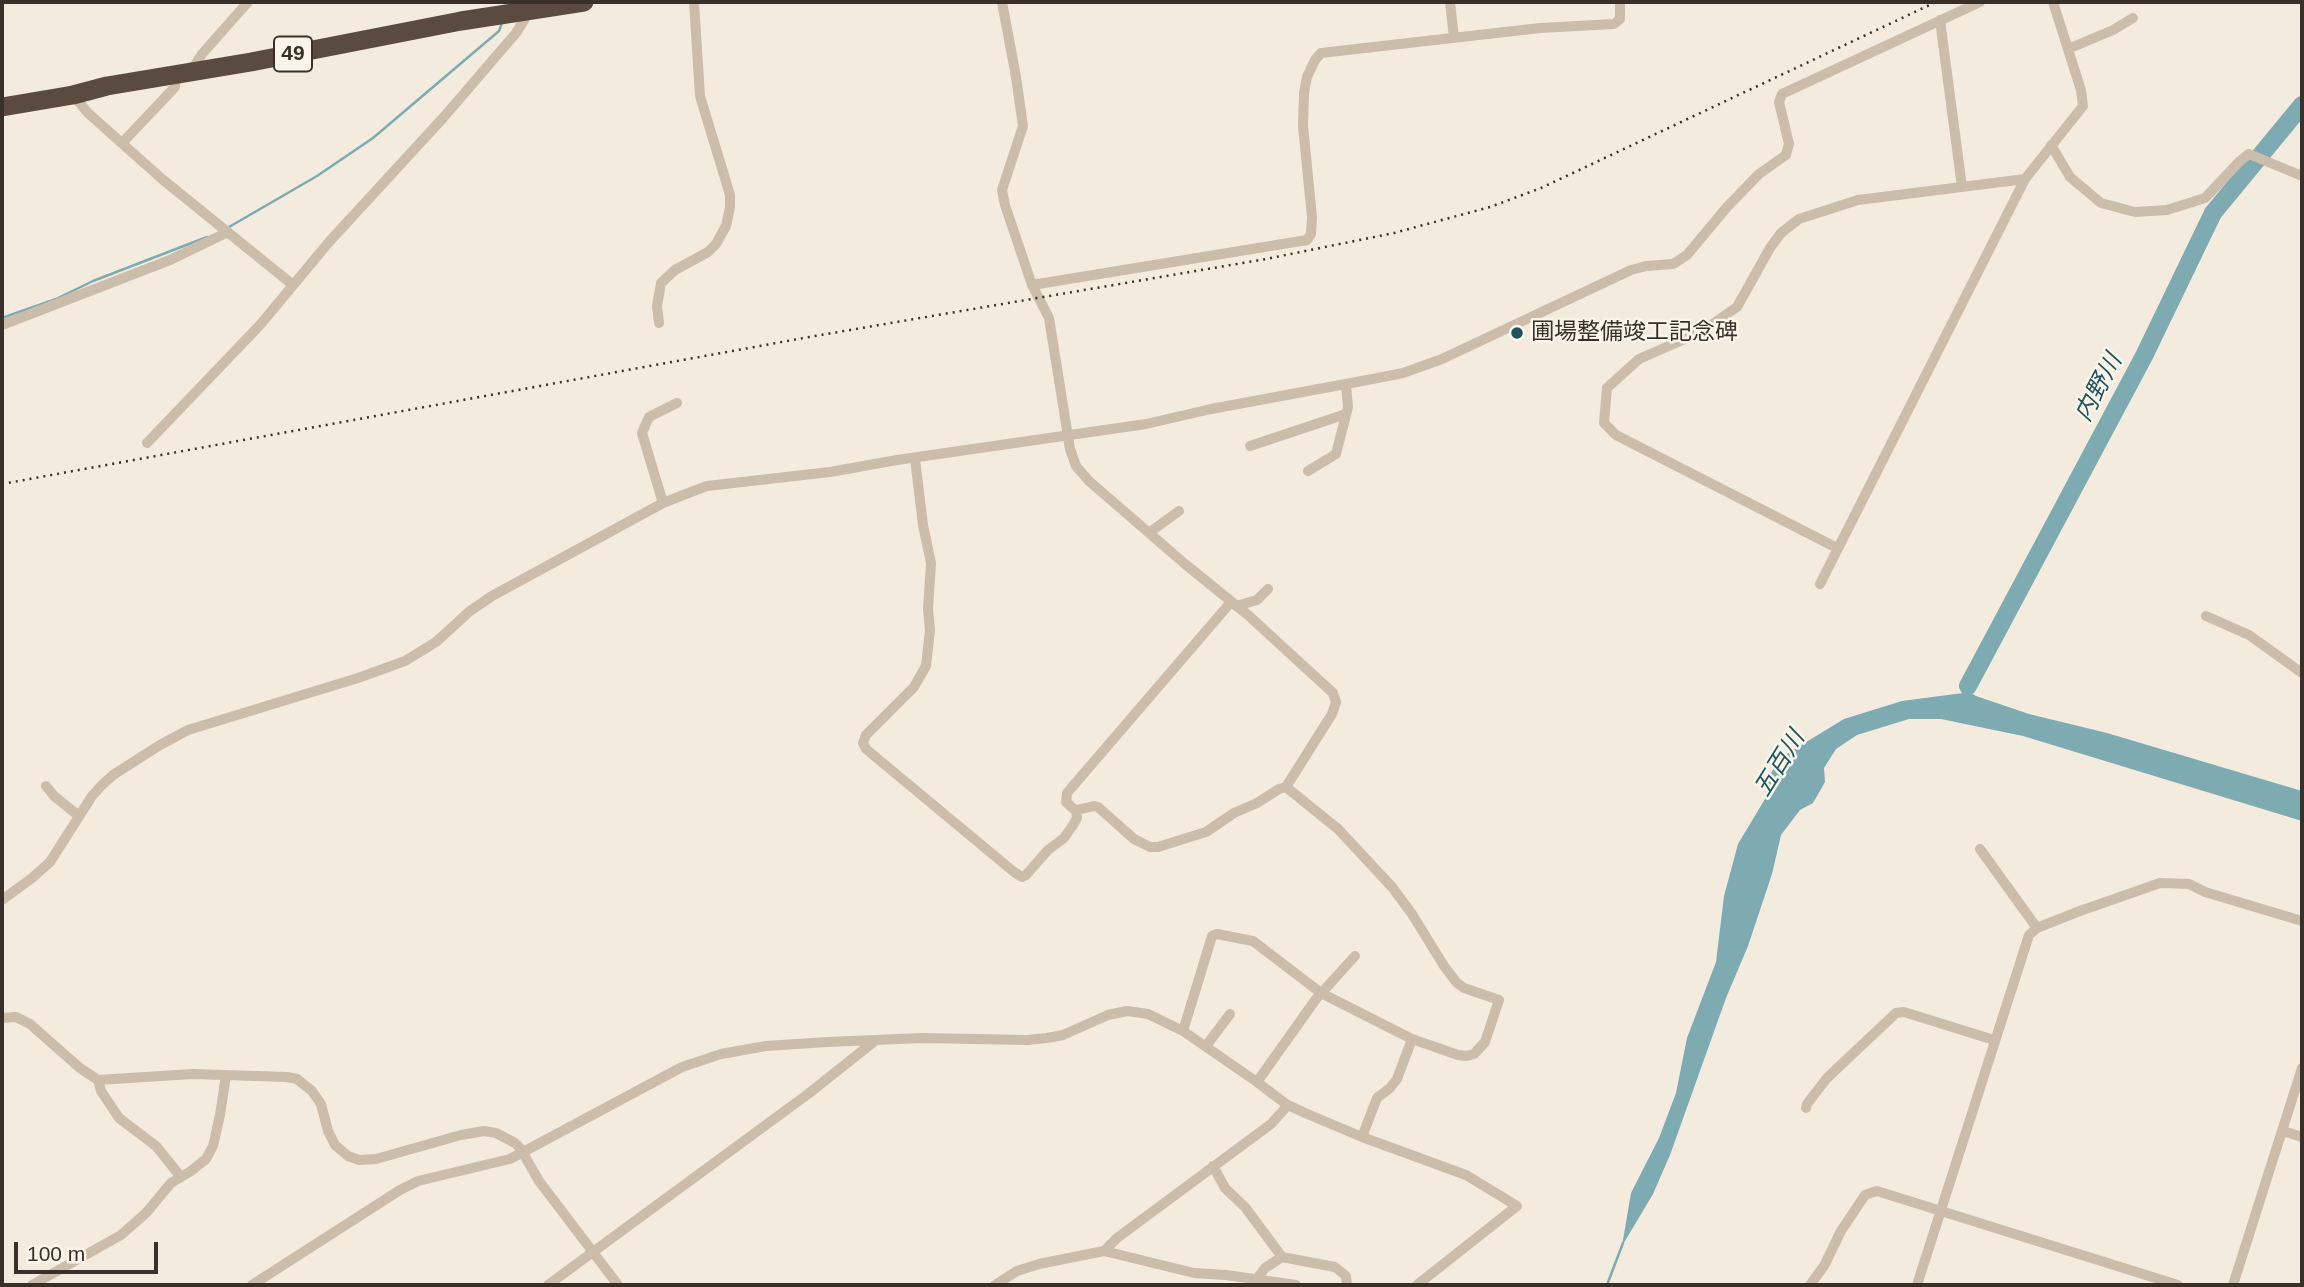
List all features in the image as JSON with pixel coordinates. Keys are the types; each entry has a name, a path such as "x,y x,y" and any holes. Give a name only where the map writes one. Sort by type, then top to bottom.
{"highway":[{"name":"49","path":"2,107 405,31 584,2"}],"street":[{"path":"122,143 248,2"},
{"path":"659,323 657,306 661,283 675,270 709,252 726,226 730,206 730,195 700,96 694,2"},
{"path":"1002,2 1023,126 1003,180 1002,190 1032,285 1049,318 1072,458 1080,471 1234,604 1335,696 1332,714 1286,787 1234,813 1206,832 1158,847 1145,845 1134,839 1098,807 1076,811"},
{"path":"1450,2 1454,38"},
{"path":"1032,285 1307,240 1311,234 1312,217 1303,126 1304,93 1307,77 1317,58 1326,52 1540,28 1614,24 1620,19 1619,2"},
{"path":"2,900 50,862 96,791 113,775 160,745 195,728 405,662 436,642 470,611 492,596 663,503 707,486 811,475 1146,424 1211,408 1403,373 1442,359 1631,270 1667,265 1680,260 1759,174 1786,155 1789,144 1779,102 1782,94 1980,2"},
{"path":"1820,584 2025,178 2077,116 2082,106 2082,95 2053,2"},
{"path":"147,443 260,325 329,242 507,44 531,9"},
{"path":"2068,49 2113,30 2133,18"},
{"path":"1940,20 1962,187"},
{"path":"73,95 88,113 122,143 293,285"},
{"path":"2051,145 2070,177 2101,204 2135,212 2167,210 2205,198 2249,153 2302,176"},
{"path":"1838,548 1616,435 1604,423 1606,392 1617,378 1639,359 1701,332 1737,307 1770,248 1781,233 1799,219 1858,200 2025,178"},
{"path":"2,325 170,260 228,232"},
{"path":"1308,471 1336,454 1348,407 1346,385"},
{"path":"663,503 642,433 649,417 677,403"},
{"path":"1250,446 1346,414"},
{"path":"915,459 931,564 928,609 930,630 926,666 914,687 866,735 864,746 1018,876 1026,875 1041,857 1064,838 1073,825 1077,818 1076,811 1066,802 1067,793 1234,604 1257,600 1268,589"},
{"path":"1150,532 1179,511"},
{"path":"2207,616 2249,635 2302,673"},
{"path":"46,786 79,816"},
{"path":"1183,1031 1214,934 1253,941 1321,993 1412,1039 1465,1056 1474,1054 1485,1042 1499,1000 1457,983 1392,887 1338,829 1286,787"},
{"path":"1980,849 2038,928"},
{"path":"1917,1285 2029,935 2038,928 2160,883 2175,882 2189,884 2205,892 2302,921"},
{"path":"1257,1082 1321,993 1355,956"},
{"path":"252,1285 418,1181 502,1162 523,1154 665,1076 720,1054 766,1046 876,1040 1047,1038 1063,1035 1108,1015 1127,1011 1148,1014 1183,1031 1288,1105 1362,1137 1466,1175 1517,1206 1417,1285"},
{"path":"1806,1108 1827,1078 1896,1013 1904,1012 1994,1040"},
{"path":"1206,1046 1230,1014"},
{"path":"2,1018 16,1017 30,1024 80,1068 99,1080 193,1074 288,1077 304,1083 321,1104 328,1131 335,1145 348,1156 359,1160 376,1158 461,1135 485,1131 496,1133 515,1143 539,1181 618,1285"},
{"path":"1362,1137 1377,1098 1397,1079 1412,1039"},
{"path":"548,1285 808,1094 876,1040"},
{"path":"2233,1285 2302,1068"},
{"path":"32,1285 121,1236 146,1213 171,1183 201,1164 211,1150 226,1075"},
{"path":"99,1080 101,1091 119,1118 156,1146 181,1177"},
{"path":"1104,1251 1116,1238 1271,1124 1288,1105"},
{"path":"2283,1131 2302,1137"},
{"path":"1213,1166 1225,1188 1245,1207 1282,1257 1335,1267 1346,1276 1347,1285"},
{"path":"1811,1285 1864,1195 1877,1191 2178,1285"},
{"path":"995,1285 1017,1271 1039,1264 1104,1251 1194,1273 1296,1285"},
{"path":"1256,1280 1265,1268 1282,1257"}],"water":[{"path":"1978,666 1981,667 1969,692 1976,696 2029,714 2107,733 2302,791 2302,821 2023,736 1941,719 1909,719 1857,735 1836,749 1824,768 1825,782 1813,803 1800,810 1781,835 1772,874 1748,946 1726,998 1670,1155 1653,1194 1622,1246 1631,1193 1659,1138 1676,1093 1687,1038 1716,962 1724,896 1738,844 1765,799 1767,780 1780,758 1844,719 1902,701 1963,693"}],"waterway":[{"path":"229,227 317,176 373,138 499,31 502,23"},
{"name":"内野川","path":"1968,686 2144,356 2213,213 2302,105"},
{"path":"2,318 56,299 93,281 207,237"},
{"name":"五百川","path":"1607,1285 1623,1243"}],"railway":[{"path":"2,484 809,337 1266,259 1394,233 1490,207 1541,188 1936,2"}],"place":[{"name":"圃場整備竣工記念碑","path":"1517,333"}]}
